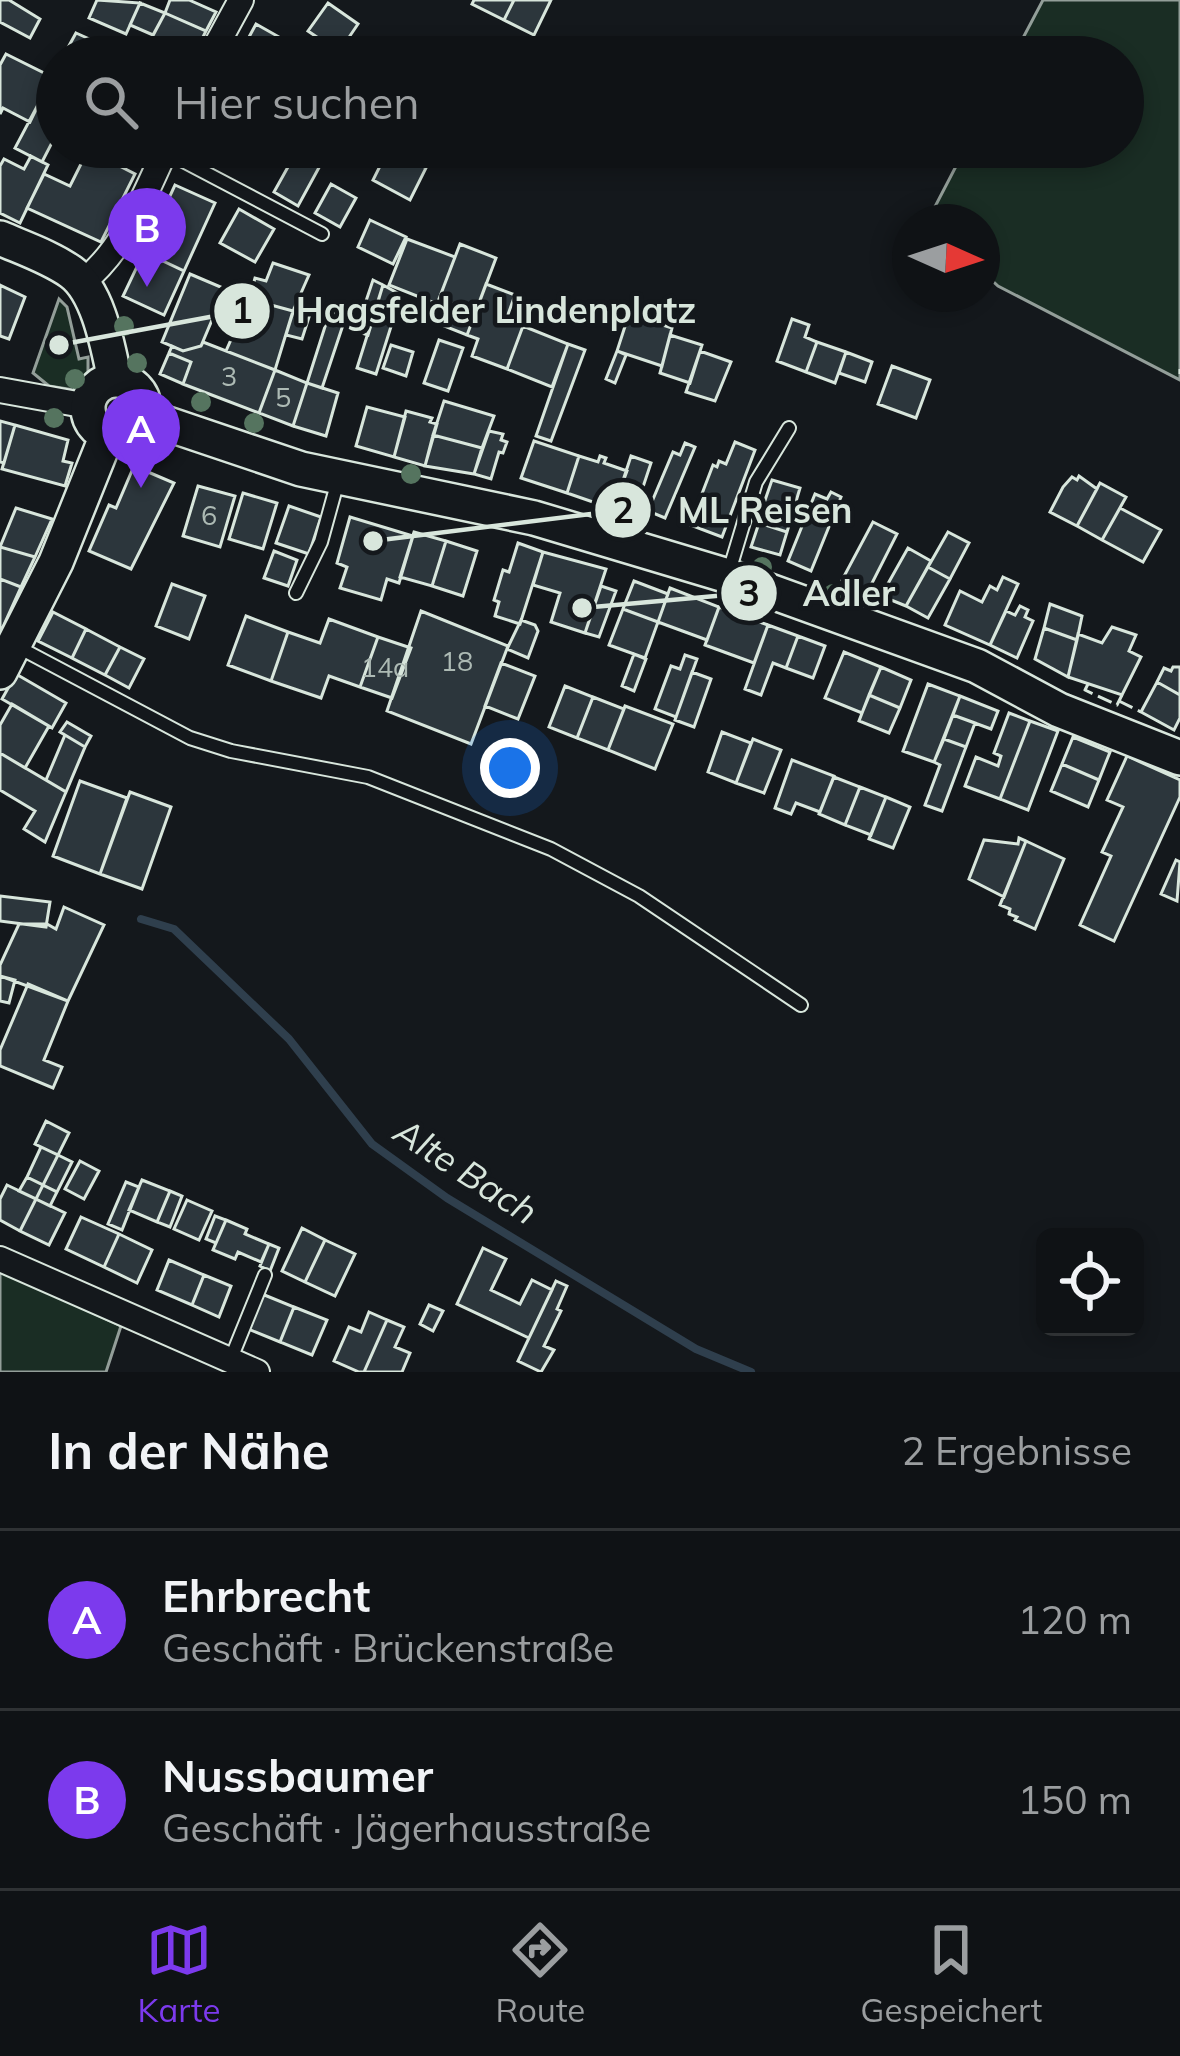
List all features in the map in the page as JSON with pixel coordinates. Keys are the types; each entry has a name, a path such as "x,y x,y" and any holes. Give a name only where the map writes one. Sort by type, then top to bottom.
{"main road":[{"path":"0,238 67,269 82,283 115,380"},
{"path":"115,380 132,384 145,407 144,416 129,434 107,435 93,424 88,406 96,388 115,380"},
{"path":"144,416 301,469 534,518 728,575 957,658 1059,710 1180,758"},
{"path":"8,659 56,562 107,435"}],"street":[{"path":"221,36 241,0"},
{"path":"82,283 108,262 123,240 157,168"},
{"path":"0,390 88,406"},
{"path":"0,1259 256,1372"}],"lane":[{"path":"201,168 322,234"},
{"path":"728,575 756,482 789,428"},
{"path":"296,593 321,542 340,476"},
{"path":"8,659 190,738 231,751 368,777 551,849 639,896 800,1005"},
{"path":"230,1361 265,1275"}],"green space":[{"path":"1043,0 1180,0 1180,380 1000,287 1000,204 936,204 955,168 1144,168 1144,36 1024,36"},
{"path":"59,299 67,307 79,359 88,357 88,380 74,390 49,386 33,373"},
{"path":"0,1270 121,1326 106,1372 0,1372"}],"building":[{"path":"0,0 9,0 40,19 30,38 0,22"},
{"path":"97,0 140,3 126,34 89,18"},
{"path":"170,0 189,0 216,12 206,31 165,13"},
{"path":"474,0 514,0 504,20 472,4"},
{"path":"514,0 551,0 534,35 504,20"},
{"path":"140,3 165,13 153,35 130,25"},
{"path":"328,3 358,24 350,36 315,36 308,31"},
{"path":"165,13 206,31 204,36 153,36"},
{"path":"256,24 277,36 250,36"},
{"path":"6,54 36,69 36,110 30,122 3,108 0,114 0,65"},
{"path":"36,108 36,159 15,148"},
{"path":"31,156 36,168 47,168 20,223 0,213 0,166 4,159 24,169"},
{"path":"79,168 123,168 135,174 101,242 27,208 44,174 70,186"},
{"path":"287,168 319,168 298,206 274,192"},
{"path":"379,168 426,168 410,200 373,180"},
{"path":"331,184 356,198 340,227 315,213"},
{"path":"175,185 215,203 184,271 144,252"},
{"path":"239,209 274,229 255,262 220,243"},
{"path":"370,220 406,237 393,264 358,247"},
{"path":"407,239 455,257 437,304 389,285"},
{"path":"460,244 496,258 467,335 444,326 452,304 439,299"},
{"path":"144,252 184,271 164,315 123,296"},
{"path":"273,263 309,275 293,311 249,299 255,278 266,281"},
{"path":"190,274 249,299 239,323 215,313 201,346 183,351 162,342"},
{"path":"373,280 383,285 368,335 356,331"},
{"path":"486,284 515,295 506,320 523,326 507,369 472,356 478,339 467,335"},
{"path":"0,285 25,297 9,339 0,336"},
{"path":"383,285 401,295 376,374 357,368"},
{"path":"249,299 293,311 275,370 226,351"},
{"path":"294,309 310,314 302,339 286,335"},
{"path":"330,311 346,316 322,388 307,383"},
{"path":"629,314 672,328 662,366 617,351"},
{"path":"792,319 809,325 805,337 817,342 806,372 777,361"},
{"path":"523,326 568,344 552,387 507,369"},
{"path":"670,335 702,345 690,383 660,373"},
{"path":"439,340 463,348 448,391 424,383"},
{"path":"203,342 275,370 259,413 183,384 191,362 169,353 172,346 183,351"},
{"path":"817,342 846,352 835,383 806,372"},
{"path":"568,344 585,350 551,441 536,436"},
{"path":"391,345 413,352 406,376 383,368"},
{"path":"617,351 626,355 615,383 606,379"},
{"path":"700,351 731,362 715,401 686,392"},
{"path":"846,352 872,362 865,382 839,373"},
{"path":"169,353 191,362 183,384 160,374"},
{"path":"892,366 930,380 916,418 878,404"},
{"path":"275,370 307,383 293,426 259,413"},
{"path":"307,383 338,393 326,436 293,426"},
{"path":"444,401 494,416 482,448 433,435"},
{"path":"367,407 405,417 394,457 356,446"},
{"path":"406,411 437,424 425,466 394,457"},
{"path":"0,421 15,425 4,463 0,462"},
{"path":"15,425 68,440 63,461 72,463 65,486 2,469"},
{"path":"489,431 503,434 501,440 507,442 491,479 474,474"},
{"path":"433,435 482,448 474,474 425,466"},
{"path":"534,441 579,456 567,493 521,478"},
{"path":"735,442 755,450 722,537 690,525 713,465 726,464"},
{"path":"685,443 695,447 665,518 648,511 673,452 680,455"},
{"path":"579,456 598,462 600,456 606,458 604,463 627,471 613,509 567,493"},
{"path":"631,456 651,463 635,511 615,505"},
{"path":"134,466 174,483 131,569 89,551 109,505 116,508"},
{"path":"1079,476 1097,489 1077,526 1050,512 1063,487"},
{"path":"772,480 800,488 792,515 763,506"},
{"path":"1100,483 1126,497 1102,540 1077,526"},
{"path":"198,486 235,496 220,547 183,536"},
{"path":"831,492 841,497 811,571 788,561 815,494 827,499"},
{"path":"243,493 277,503 263,549 229,539"},
{"path":"289,506 321,517 309,554 276,543"},
{"path":"763,506 792,515 787,532 759,523"},
{"path":"16,508 52,519 35,557 0,547"},
{"path":"1120,508 1161,530 1143,562 1102,540"},
{"path":"350,517 413,536 399,583 387,579 381,600 340,588 347,567 337,563"},
{"path":"873,522 897,534 867,593 842,580"},
{"path":"759,523 787,532 780,555 751,547"},
{"path":"414,532 446,541 432,586 400,577"},
{"path":"948,532 969,543 950,579 928,567"},
{"path":"446,541 477,551 463,596 432,586"},
{"path":"518,543 543,552 520,624 495,616 499,602 494,600"},
{"path":"0,547 35,557 21,587 0,579"},
{"path":"908,548 931,561 906,606 881,596"},
{"path":"274,551 297,560 288,586 264,578"},
{"path":"543,552 606,569 585,633 551,622 560,593 533,585"},
{"path":"928,567 950,579 928,618 906,606"},
{"path":"1003,577 1018,584 990,645 945,625 960,591 982,602 990,586 997,590"},
{"path":"0,579 21,587 2,629 0,628"},
{"path":"634,581 668,594 658,622 623,609"},
{"path":"172,584 205,596 189,639 156,626"},
{"path":"601,586 616,591 599,637 585,633"},
{"path":"670,588 719,607 707,640 658,622"},
{"path":"1050,604 1082,616 1077,640 1044,628"},
{"path":"1020,606 1033,621 1017,658 990,645 1006,611 1015,615"},
{"path":"719,607 768,625 754,663 705,645"},
{"path":"623,609 658,622 645,658 609,645"},
{"path":"421,611 508,646 471,744 387,711"},
{"path":"53,612 86,629 72,658 38,641"},
{"path":"246,616 288,632 271,681 228,665"},
{"path":"329,619 378,637 360,687 329,676 321,698 271,681 288,632 320,643"},
{"path":"521,620 538,631 528,658 507,649"},
{"path":"768,625 798,636 786,668 773,663 761,695 745,689"},
{"path":"1112,627 1136,635 1129,651 1141,657 1122,695 1068,677 1078,634 1102,643"},
{"path":"1044,628 1077,640 1068,677 1035,659"},
{"path":"86,629 120,647 105,675 72,658"},
{"path":"798,636 825,646 813,678 786,668"},
{"path":"378,637 411,648 392,698 360,687"},
{"path":"120,647 144,659 129,688 105,675"},
{"path":"844,652 881,667 862,713 825,698"},
{"path":"634,654 646,659 634,691 622,686"},
{"path":"685,655 697,659 676,717 655,709 671,666 680,669"},
{"path":"501,663 535,676 518,719 485,706"},
{"path":"881,667 911,680 900,708 869,695"},
{"path":"1180,667 1180,695 1157,682 1164,668 1171,671"},
{"path":"692,672 711,679 694,727 675,720"},
{"path":"16,674 66,703 52,728 2,699"},
{"path":"1157,682 1180,695 1180,718 1174,730 1141,712"},
{"path":"928,684 960,696 934,762 903,751"},
{"path":"565,686 593,697 577,738 549,727"},
{"path":"869,695 900,708 889,733 859,721"},
{"path":"960,696 998,711 991,729 953,715"},
{"path":"593,697 624,709 608,750 577,738"},
{"path":"12,704 49,726 25,768 0,753 0,725"},
{"path":"625,706 673,724 655,769 608,750"},
{"path":"1009,713 1030,721 1000,799 965,786 976,757 998,766 1001,756 994,753"},
{"path":"953,715 975,723 966,747 944,739"},
{"path":"1030,721 1058,731 1028,810 1000,799"},
{"path":"67,722 91,736 85,747 60,732"},
{"path":"722,732 751,743 736,783 708,772"},
{"path":"65,735 85,747 66,792 46,780"},
{"path":"1073,737 1110,752 1099,780 1062,764"},
{"path":"753,739 781,750 764,793 736,783"},
{"path":"944,739 966,747 942,811 925,805"},
{"path":"0,753 66,792 45,842 24,829 35,811 0,790"},
{"path":"1127,756 1180,780 1180,797 1114,941 1080,925 1111,856 1102,852 1123,807 1107,800"},
{"path":"792,760 834,776 820,812 796,803 791,814 775,808"},
{"path":"1062,764 1099,780 1088,807 1051,791"},
{"path":"834,777 860,787 845,825 819,814"},
{"path":"80,781 127,798 100,874 53,856"},
{"path":"860,787 886,797 871,835 845,825"},
{"path":"130,792 171,807 142,889 100,874"},
{"path":"886,797 910,807 893,848 869,839"},
{"path":"1019,838 1026,841 1004,897 969,879 984,840 1018,844"},
{"path":"1026,841 1064,859 1035,929 1015,920 1010,909 1000,905"},
{"path":"1176,860 1180,862 1177,901 1161,894"},
{"path":"0,896 50,902 46,927 0,921"},
{"path":"64,907 104,925 68,1001 0,976 0,965 19,924 47,924 56,929"},
{"path":"0,976 15,980 9,1003 0,1001"},
{"path":"28,984 68,1001 44,1060 62,1067 53,1088 0,1066 0,1050"},
{"path":"46,1121 69,1133 58,1155 35,1144"},
{"path":"41,1147 58,1155 43,1185 27,1177"},
{"path":"58,1155 72,1162 57,1192 43,1185"},
{"path":"80,1161 99,1171 84,1199 65,1189"},
{"path":"27,1177 43,1185 36,1199 19,1191"},
{"path":"142,1180 170,1191 157,1222 129,1210"},
{"path":"126,1182 139,1187 122,1230 108,1224"},
{"path":"7,1185 36,1199 20,1231 0,1220 0,1199"},
{"path":"43,1185 57,1192 50,1206 36,1199"},
{"path":"170,1191 182,1196 170,1227 157,1222"},
{"path":"36,1199 65,1213 49,1245 20,1231"},
{"path":"187,1200 212,1211 199,1240 174,1229"},
{"path":"215,1216 226,1220 216,1243 206,1239"},
{"path":"81,1217 119,1234 104,1267 66,1249"},
{"path":"226,1220 269,1244 261,1262 238,1252 235,1259 213,1250"},
{"path":"302,1228 325,1240 305,1282 282,1271"},
{"path":"119,1234 152,1250 137,1283 104,1267"},
{"path":"325,1240 355,1254 335,1296 305,1282"},
{"path":"269,1244 279,1248 270,1271 260,1266"},
{"path":"483,1248 506,1259 491,1290 520,1304 532,1280 552,1290 529,1338 457,1304"},
{"path":"169,1260 204,1275 192,1305 157,1290"},
{"path":"204,1275 231,1286 219,1317 192,1305"},
{"path":"556,1281 567,1286 544,1346 554,1350 541,1372 518,1361"},
{"path":"262,1294 294,1307 280,1342 248,1329"},
{"path":"429,1305 443,1311 433,1331 420,1324"},
{"path":"294,1307 327,1320 312,1355 280,1342"},
{"path":"369,1312 387,1320 364,1372 359,1372 334,1361 349,1327 361,1332"},
{"path":"387,1320 404,1327 395,1347 410,1353 402,1372 364,1372"}],"waterway":[{"name":"Alte Bach","path":"141,919 174,929 289,1039 372,1144 447,1198 696,1349 751,1372"}],"fence":[{"path":"1180,369 1180,374"},
{"path":"1088,684 1085,690 1117,705 1122,695"},
{"path":"1119,701 1141,712"}],"place":[{"name":"Nussbaumer","path":"147,287"},
{"name":"Hagsfelder Lindenplatz","path":"59,345"},
{"name":"Ehrbrecht","path":"141,488"},
{"name":"ML Reisen","path":"373,541"},
{"name":"Adler","path":"582,608"}]}
